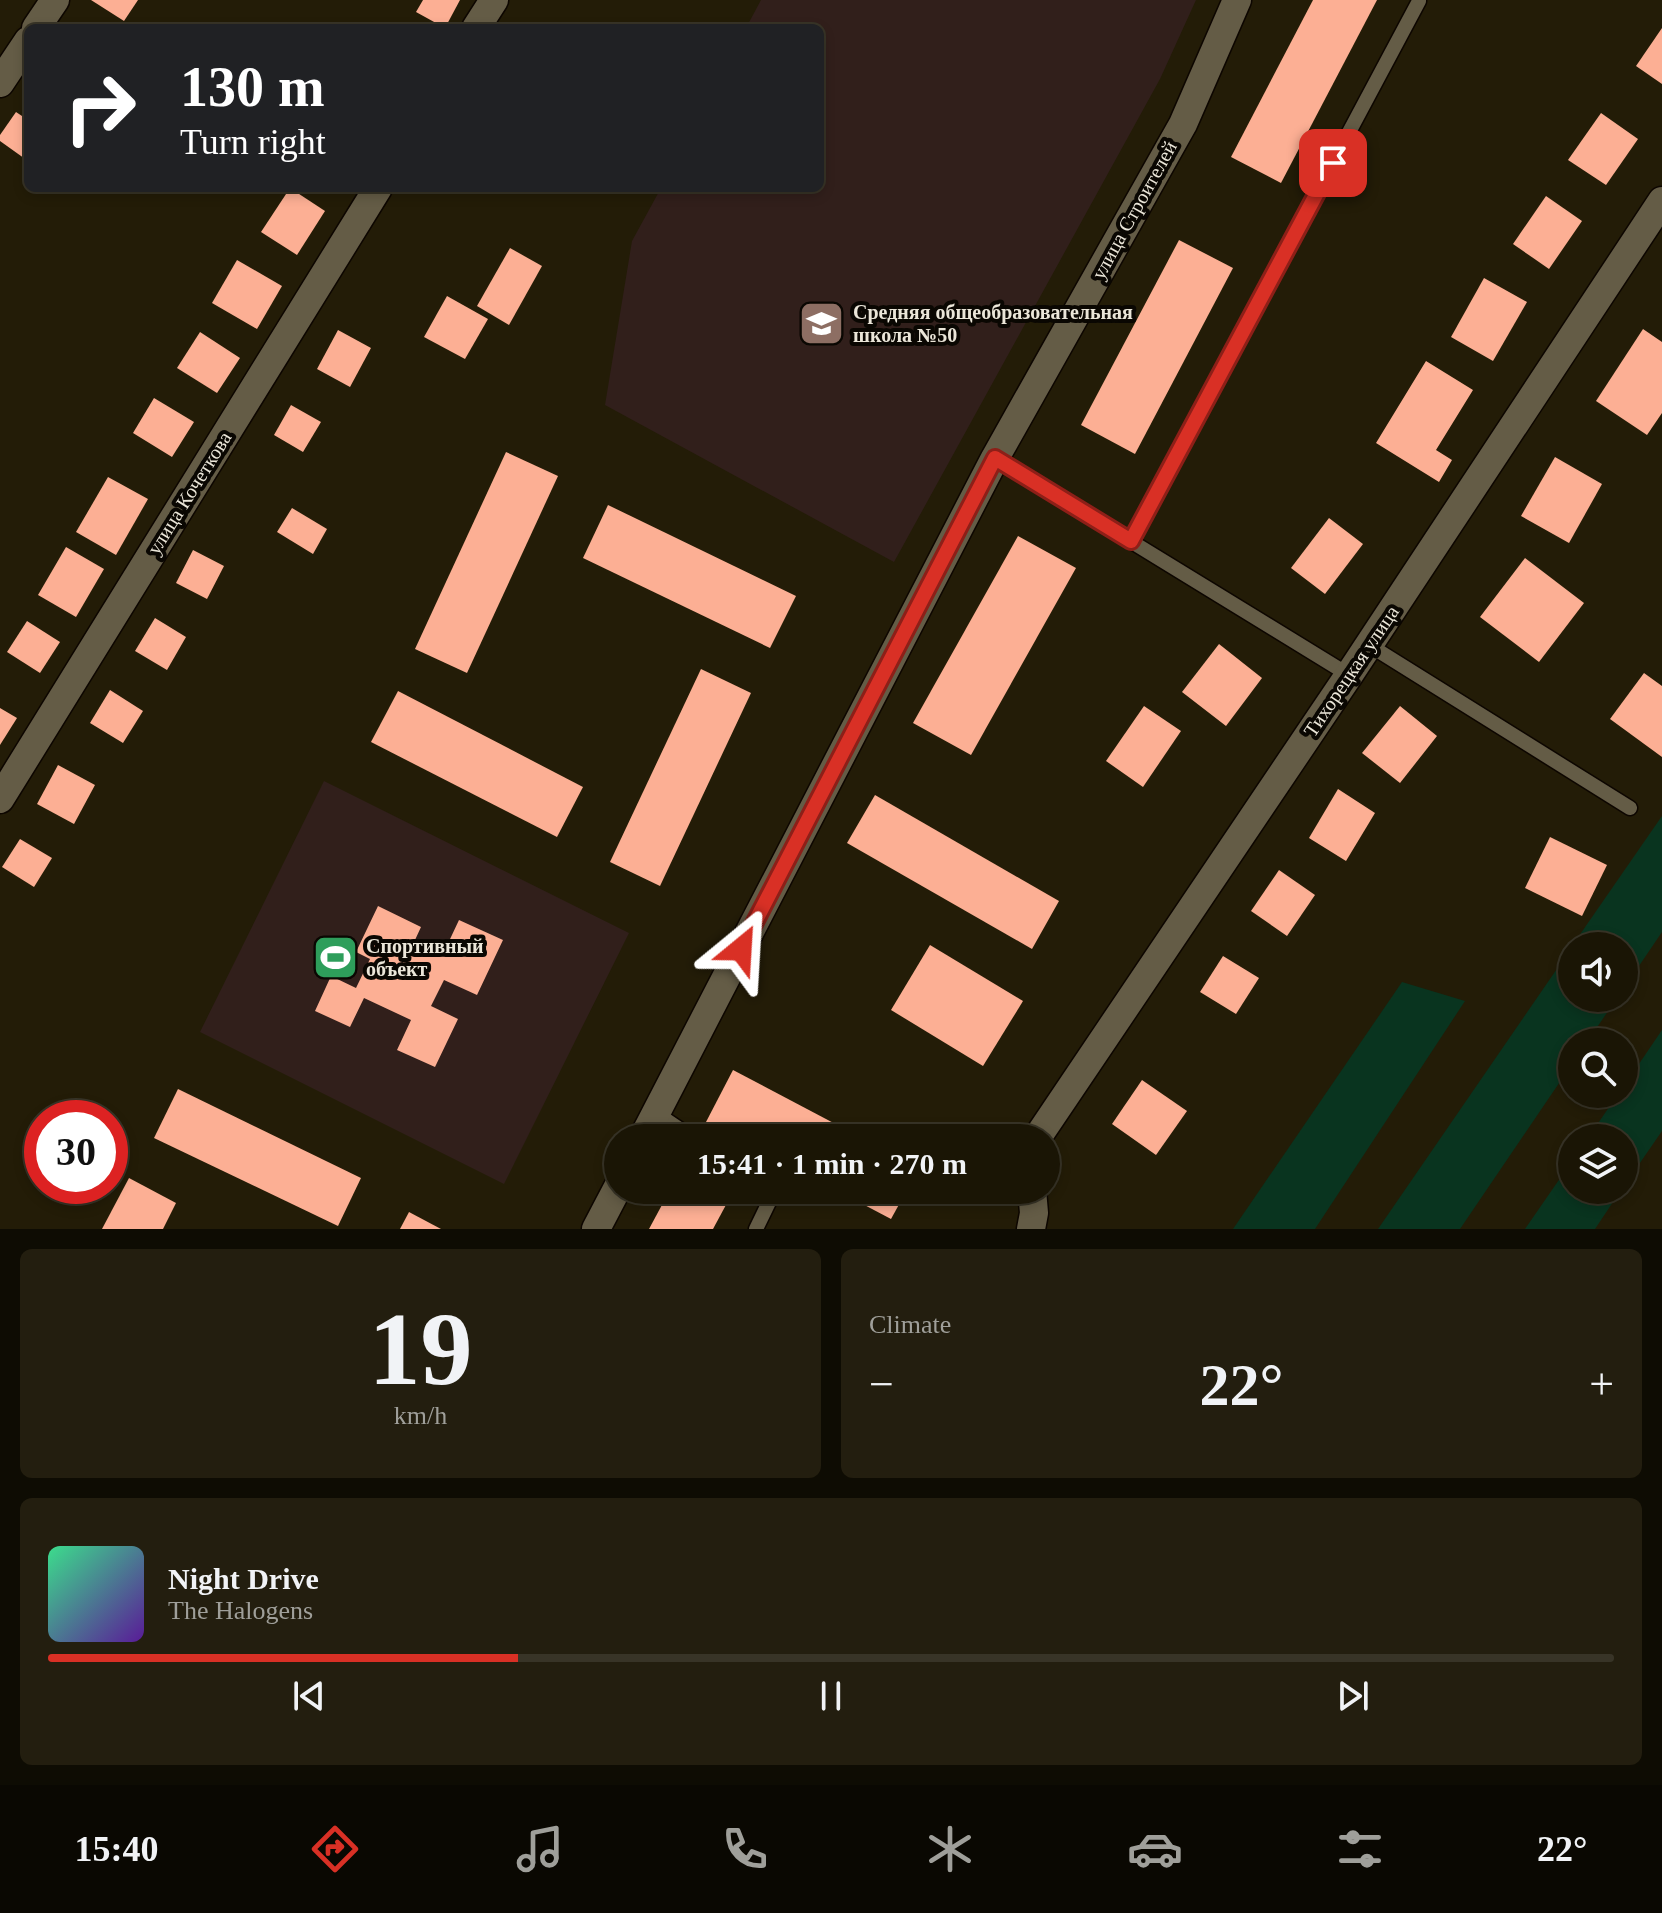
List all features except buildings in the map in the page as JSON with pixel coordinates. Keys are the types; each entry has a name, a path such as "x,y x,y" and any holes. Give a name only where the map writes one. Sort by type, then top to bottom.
{"street":[{"path":"39,24 55,0"},
{"path":"479,24 494,0"},
{"name":"улица Строителей","path":"650,1124 995,458 1183,124 1237,0"},
{"path":"0,83 24,47"},
{"name":"улица Кочеткова","path":"0,799 376,192"},
{"name":"Тихорецкая улица","path":"1046,1124 1349,675 1662,201"},
{"path":"596,1229 609,1204"},
{"path":"1031,1229 1033,1204"}],"lane":[{"path":"1131,541 1419,1"},
{"path":"995,458 1349,675"},
{"path":"1369,645 1630,808"},
{"path":"656,1113 672,1124"},
{"path":"756,1229 768,1204"}],"shaded area":[{"name":"Средняя общеобразовательная школа №50","path":"761,0 1196,0 1160,79 894,562 605,405 632,241 659,192 824,192 824,24 748,24"},
{"path":"324,781 629,933 504,1184 200,1032"}],"green space":[{"path":"1662,816 1662,932 1638,967 1638,932 1582,932"},
{"path":"1558,967 1558,1012 1607,1012 1597,1028 1558,1028 1558,1085 1460,1229 1378,1229"},
{"path":"1402,982 1465,1001 1315,1229 1233,1229"},
{"path":"1662,1030 1662,1131 1638,1166 1638,1124 1598,1124 1608,1108 1638,1108 1638,1065"},
{"path":"1558,1181 1558,1204 1612,1204 1595,1229 1525,1229"}],"place":[{"name":"Средняя общеобразовательная школа №50","path":"822,323"},
{"name":"Спортивный объект","path":"335,958"}],"route":[{"path":"741,949 995,458 1131,541 1333,163"}]}
